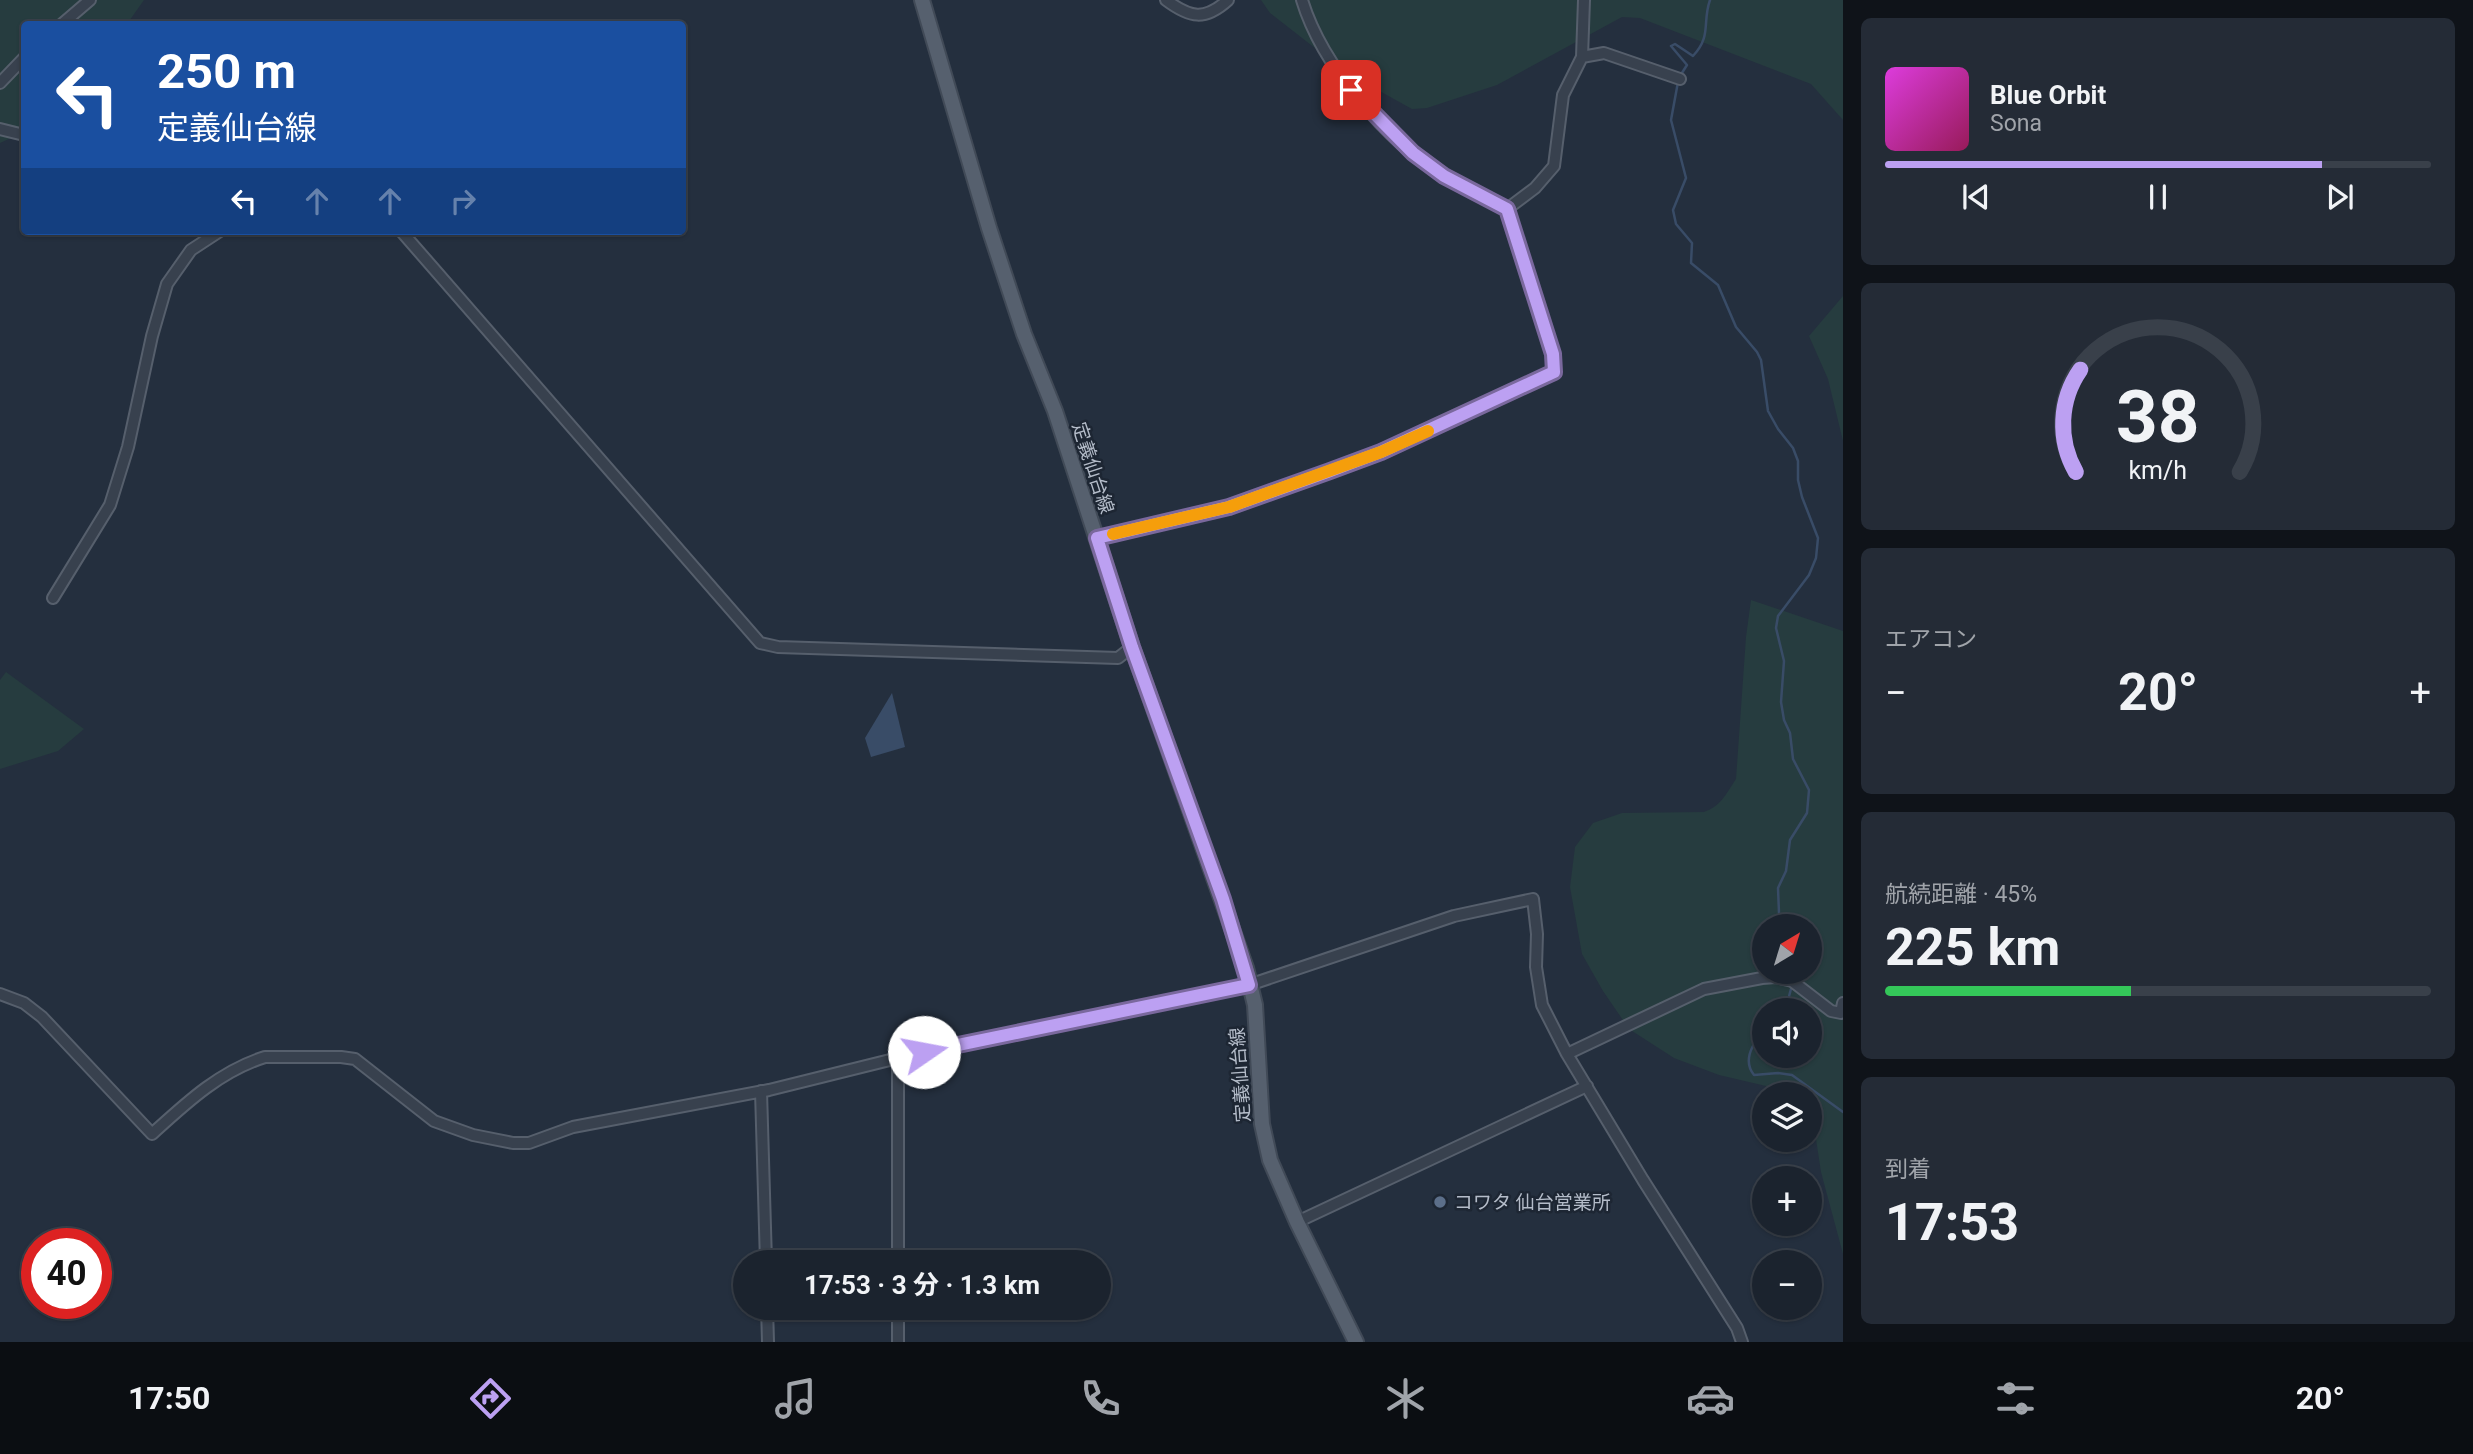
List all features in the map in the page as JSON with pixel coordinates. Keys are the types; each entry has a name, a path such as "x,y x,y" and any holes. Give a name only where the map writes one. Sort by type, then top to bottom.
{"main road":[{"name":"定義仙台線","path":"922,0 989,228 1024,334 1055,411 1132,647 1223,899 1249,985 1255,1005 1262,1124 1270,1160 1356,1342"}],"street":[{"path":"66,21 90,0"},
{"path":"1166,0 1177,9 1196,16 1210,13 1228,0"},
{"path":"1097,538 1229,507 1343,466 1381,452 1554,372 1553,354 1507,209 1444,176 1394,136 1342,79 1321,45 1302,0"},
{"path":"1507,209 1535,188 1554,166 1563,95 1582,57 1584,0"},
{"path":"1582,57 1604,53 1680,79"},
{"path":"0,83 21,61"},
{"path":"0,129 21,134"},
{"path":"52,598 110,505 128,447 152,336 167,284 191,250 214,235"},
{"path":"404,235 760,643 778,647 1118,657 1132,647"},
{"path":"0,994 24,1003 43,1017 152,1134 220,1076 265,1057 341,1057 355,1059 434,1121 473,1135 513,1143 529,1143 573,1127 761,1091 898,1058 1249,985 1454,916 1533,899 1537,934 1536,967 1542,1005 1567,1054 1658,1205 1737,1328 1742,1342"},
{"path":"1567,1054 1703,989 1762,978 1776,976 1792,981 1831,1011 1841,1013 1843,1003"},
{"path":"898,1058 898,1250"},
{"path":"1297,1222 1587,1086"},
{"path":"761,1091 766,1250"},
{"path":"767,1320 768,1342"},
{"path":"898,1320 898,1342"}],"green space":[{"path":"0,0 144,0 129,21 21,21 21,133 0,143"},
{"path":"1261,0 1843,0 1843,120 1811,84 1640,18 1622,17 1497,85 1427,108 1412,109 1347,73 1270,13"},
{"path":"1843,296 1843,441 1828,379 1809,336"},
{"path":"1751,600 1843,631 1843,1254 1818,1152 1822,1152 1822,1082 1752,1083 1719,1075 1674,1058 1629,1029 1582,954 1570,887 1575,847 1593,823 1622,813 1704,812 1719,803 1736,779"},
{"path":"6,672 84,729 58,751 0,769 0,680"}],"water":[{"path":"892,693 905,747 871,757 865,738"}],"waterway":[{"path":"1680,76 1687,65 1671,46 1675,44 1693,56 1699,49 1705,35 1710,0"},
{"path":"1678,82 1671,120 1686,178 1673,210 1676,224 1692,243 1691,263 1718,285 1736,327 1761,360 1768,411 1793,448 1798,461 1802,497 1818,538 1816,558 1809,575 1778,616 1776,628 1784,661 1781,702 1784,720 1790,733 1793,759 1809,790 1807,813 1790,840 1786,871 1778,888 1779,914"},
{"path":"1789,998 1792,985"},
{"path":"1752,1048 1749,1063 1754,1075 1792,1075 1843,1112"}],"slow traffic":[{"path":"1113,534 1229,507 1381,452 1428,431"}],"place":[{"name":"コワタ 仙台営業所","path":"1440,1202"}],"route":[{"path":"924,1052 1249,985 1223,899 1132,647 1097,538 1229,507 1330,471 1381,452 1554,372 1553,354 1507,209 1444,176 1413,153 1351,90"}]}
